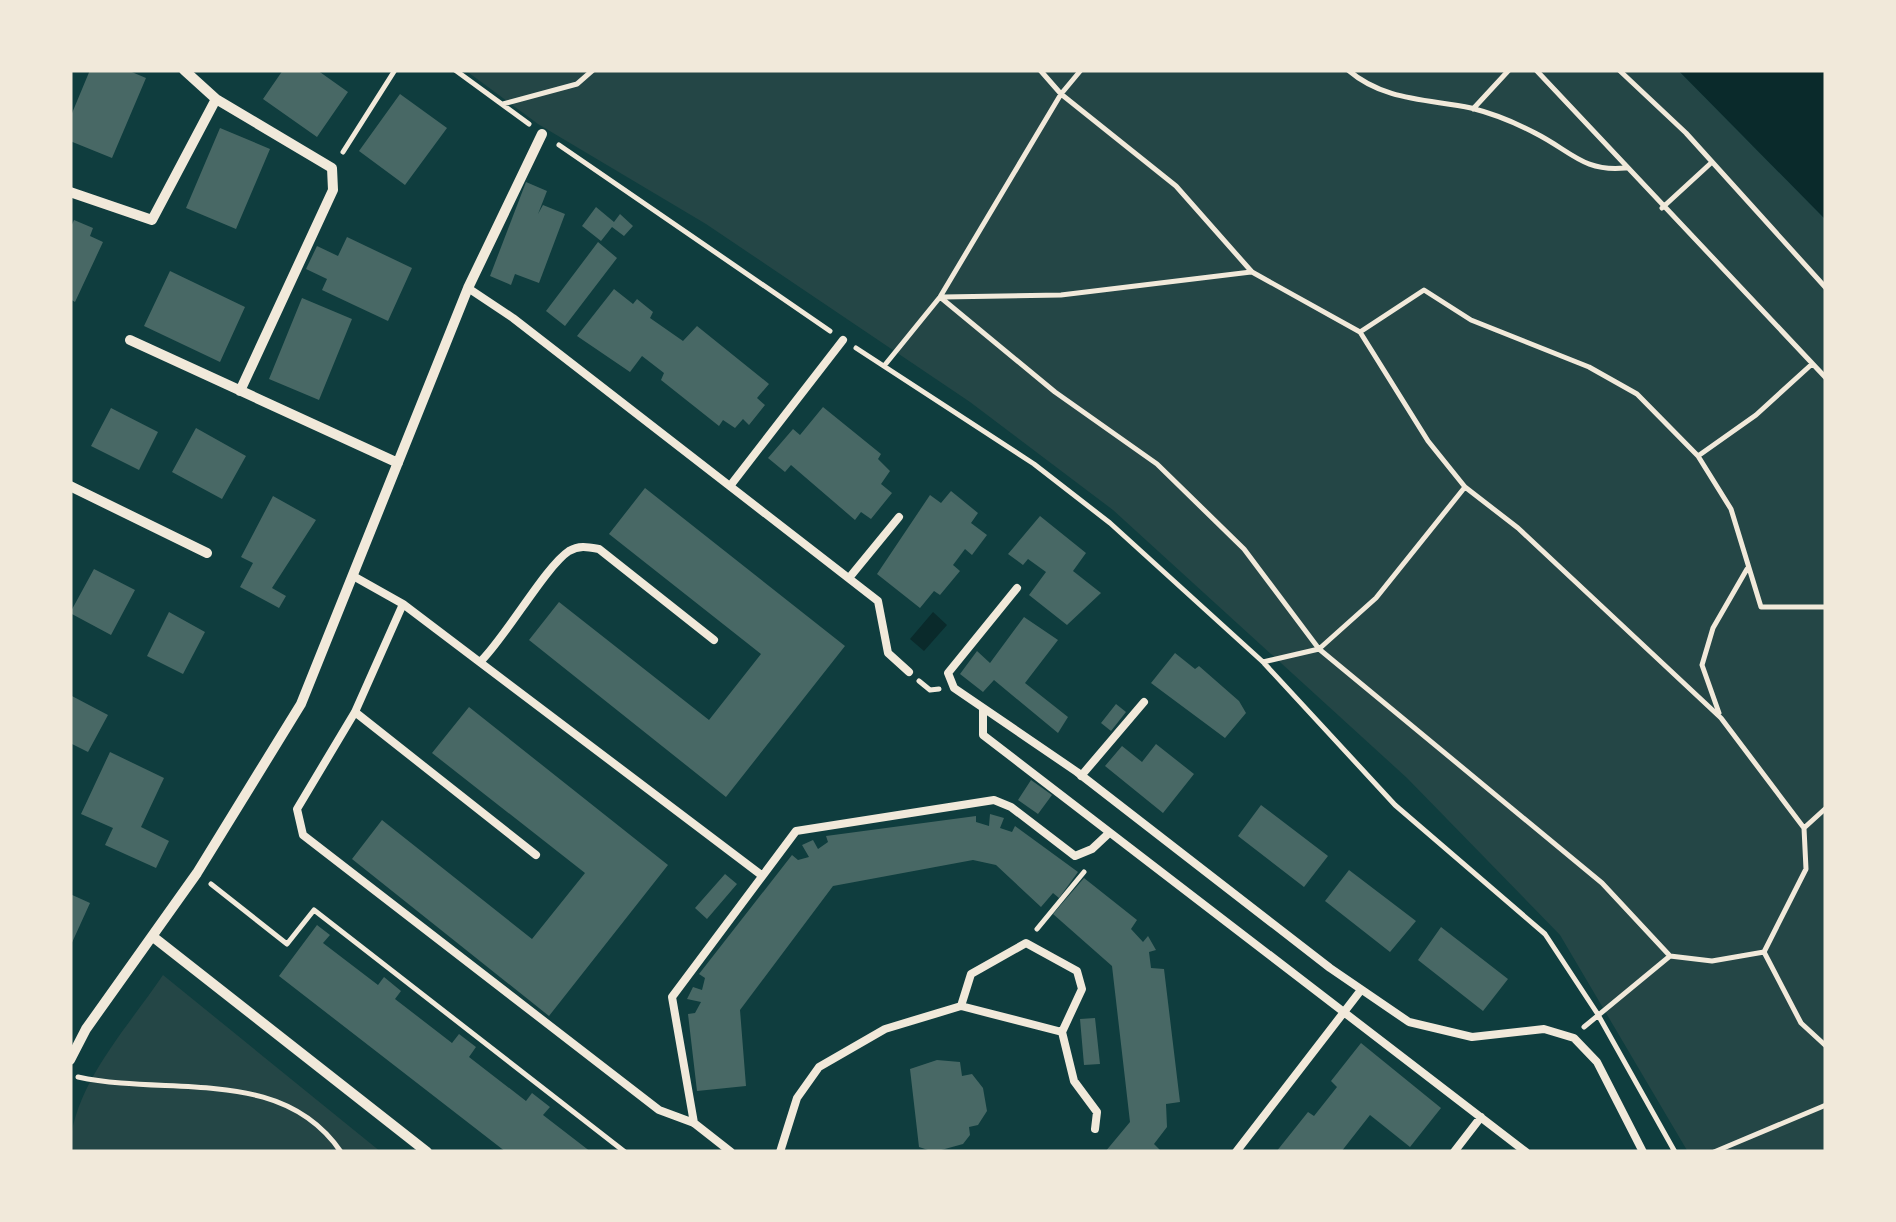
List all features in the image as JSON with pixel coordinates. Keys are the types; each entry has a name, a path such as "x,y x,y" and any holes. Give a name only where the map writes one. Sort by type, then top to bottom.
{"street":[{"path":"184,70 216,99 332,168 332,190 240,391"},
{"path":"70,192 152,220 216,99"},
{"path":"70,1060 86,1028 197,873 301,704 468,288 542,134"},
{"path":"130,340 398,463"},
{"path":"70,486 207,553"},
{"path":"152,936 428,1152"}],"lane":[{"path":"468,288 878,602 888,653 909,672"},
{"path":"730,486 844,340"},
{"path":"850,578 899,517"},
{"path":"481,661 501,641 565,554 585,546 599,550 714,640"},
{"path":"354,578 403,604 760,874"},
{"path":"1017,588 948,674 954,688 1081,776 1361,990 1409,1022 1472,1036 1544,1029 1574,1038 1596,1062 1643,1152"},
{"path":"403,604 355,712 298,809 303,836 659,1110 694,1122 731,1152"},
{"path":"1081,776 1144,702"},
{"path":"983,708 983,735 1526,1152"},
{"path":"355,712 536,855"},
{"path":"694,1122 672,997 760,874 796,831 994,800 1075,856 1092,849 1108,834"},
{"path":"960,1006 971,974 1026,943 1077,971 1082,989 1062,1032 1074,1081 1098,1112 1095,1130"},
{"path":"1236,1152 1361,990"},
{"path":"780,1152 797,1098 819,1066 885,1029 960,1006 1062,1032"},
{"path":"1454,1152 1481,1117"}],"path":[{"path":"332,168 395,70"},
{"path":"455,70 542,134 1064,488 1263,662 1395,805 1545,934 1597,1013 1675,1152"},
{"path":"503,104 577,84 593,70"},
{"path":"1040,70 1061,94 1176,186 1252,272 1360,332 1428,441 1465,488 1518,528 1721,718 1804,828 1806,870 1764,952"},
{"path":"884,366 940,297 1061,94 1081,70"},
{"path":"1348,70 1365,85 1404,98 1473,109 1534,132 1597,171 1625,168"},
{"path":"1473,109 1509,70"},
{"path":"1536,70 1826,378"},
{"path":"1618,70 1711,162 1826,288"},
{"path":"1662,208 1711,162"},
{"path":"940,297 1061,295 1252,272"},
{"path":"1360,332 1424,290 1472,320 1590,368 1637,394 1698,456 1731,509 1761,608 1826,607"},
{"path":"940,297 1056,392 1156,464 1244,550 1319,649 1602,883 1670,956 1712,961 1764,952"},
{"path":"1698,456 1756,415 1812,364"},
{"path":"1263,662 1319,649 1376,598 1465,488"},
{"path":"1721,718 1702,666 1713,628 1748,570"},
{"path":"909,672 930,690 954,688"},
{"path":"1804,828 1826,808"},
{"path":"1026,943 1088,868"},
{"path":"197,873 287,944 314,910 625,1152"},
{"path":"1764,952 1801,1024 1826,1046"},
{"path":"1597,1013 1670,956"},
{"path":"70,1075 104,1083 270,1096 314,1118 341,1152"},
{"path":"1714,1152 1826,1105"}],"shaded area":[{"path":"465,70 1678,70 1826,220 1826,1152 1688,1152 1560,935 1407,778 1113,510 970,402 706,224 538,124"},
{"path":"1678,70 1826,70 1826,220"},
{"path":"933,612 947,625 924,651 910,639"},
{"path":"163,975 381,1152 70,1152 73,1128 90,1081"}],"building":[{"path":"90,70 127,70 146,78 112,158 70,141 70,118"},
{"path":"283,70 317,70 348,92 317,137 263,99"},
{"path":"400,94 447,128 405,185 359,151"},
{"path":"220,128 270,149 236,229 186,208"},
{"path":"526,182 547,191 538,214 543,205 565,214 539,283 515,274 511,285 490,276"},
{"path":"596,207 614,222 620,214 633,226 624,236 612,227 601,241 582,226"},
{"path":"74,220 93,228 90,236 103,242 75,302 70,299 70,229"},
{"path":"347,237 412,268 388,321 322,290 327,279 306,269 317,246 338,256"},
{"path":"598,242 617,258 565,326 546,311"},
{"path":"170,271 245,307 220,362 144,326"},
{"path":"614,289 633,304 637,299 653,312 650,318 683,341 697,326 769,384 757,398 765,405 749,425 743,419 735,428 723,420 719,426 661,380 664,373 642,356 630,372 577,336"},
{"path":"302,298 352,319 319,400 269,379"},
{"path":"823,407 881,454 878,459 890,471 881,484 892,493 871,519 861,512 855,520 791,465 785,472 768,458 793,429 800,435"},
{"path":"111,408 158,432 139,470 91,446"},
{"path":"196,428 246,456 222,499 172,472"},
{"path":"645,488 845,646 726,797 529,640 559,602 709,720 761,654 609,534"},
{"path":"951,491 978,513 971,523 987,535 972,555 965,549 953,565 960,571 940,595 934,591 920,608 877,574 930,495 941,503"},
{"path":"273,496 316,520 272,588 286,596 279,608 240,587 253,563 241,557"},
{"path":"1040,516 1086,553 1073,571 1101,593 1067,625 1029,595 1046,572 1028,559 1023,565 1008,554"},
{"path":"94,569 135,590 111,635 70,613"},
{"path":"169,612 205,632 183,674 147,656"},
{"path":"1024,617 1058,640 1025,683 1068,717 1058,733 994,680 983,692 960,674 977,651 990,663"},
{"path":"1175,653 1195,669 1199,666 1239,701 1246,713 1225,738 1151,683"},
{"path":"70,695 108,715 88,752 70,743"},
{"path":"1116,704 1126,712 1111,731 1101,723"},
{"path":"469,707 668,865 549,1016 352,859 382,820 532,939 585,873 432,753"},
{"path":"1156,744 1194,774 1163,813 1105,766 1122,746 1142,762"},
{"path":"110,752 164,778 141,827 169,841 156,868 105,845 113,828 81,814"},
{"path":"1031,780 1052,795 1038,814 1018,800"},
{"path":"1261,805 1328,856 1304,887 1238,836"},
{"path":"990,814 1004,818 1000,828 1012,832 1015,826 1078,872 1059,898 1053,893 1041,907 996,865 973,860 833,886 740,1010 746,1086 697,1091 688,1014 695,1013 701,1002 687,999 693,987 702,990 705,978 699,974 792,855 798,860 809,857 802,845 813,840 818,849 828,842 826,836 976,816 976,822 989,826"},
{"path":"1349,870 1416,921 1390,952 1325,901"},
{"path":"725,874 737,884 707,919 695,908"},
{"path":"1084,878 1137,920 1131,929 1143,942 1148,936 1156,950 1149,952 1151,968 1164,969 1180,1102 1166,1104 1167,1127 1154,1144 1162,1152 1105,1152 1130,1122 1112,966 1053,914"},
{"path":"70,894 90,903 70,947"},
{"path":"317,925 330,935 323,943 378,985 384,977 401,991 395,999 452,1043 459,1034 476,1047 469,1057 526,1101 532,1093 550,1107 543,1115 591,1152 506,1152 279,976"},
{"path":"1441,927 1508,979 1483,1011 1418,960"},
{"path":"1095,1018 1100,1064 1084,1065 1080,1019"},
{"path":"1361,1043 1441,1108 1410,1147 1370,1115 1341,1152 1276,1152 1308,1112 1314,1116 1337,1087 1331,1081"},
{"path":"937,1060 960,1062 962,1076 972,1074 983,1088 987,1111 978,1125 969,1127 970,1135 963,1144 934,1152 919,1147 910,1069"}]}
